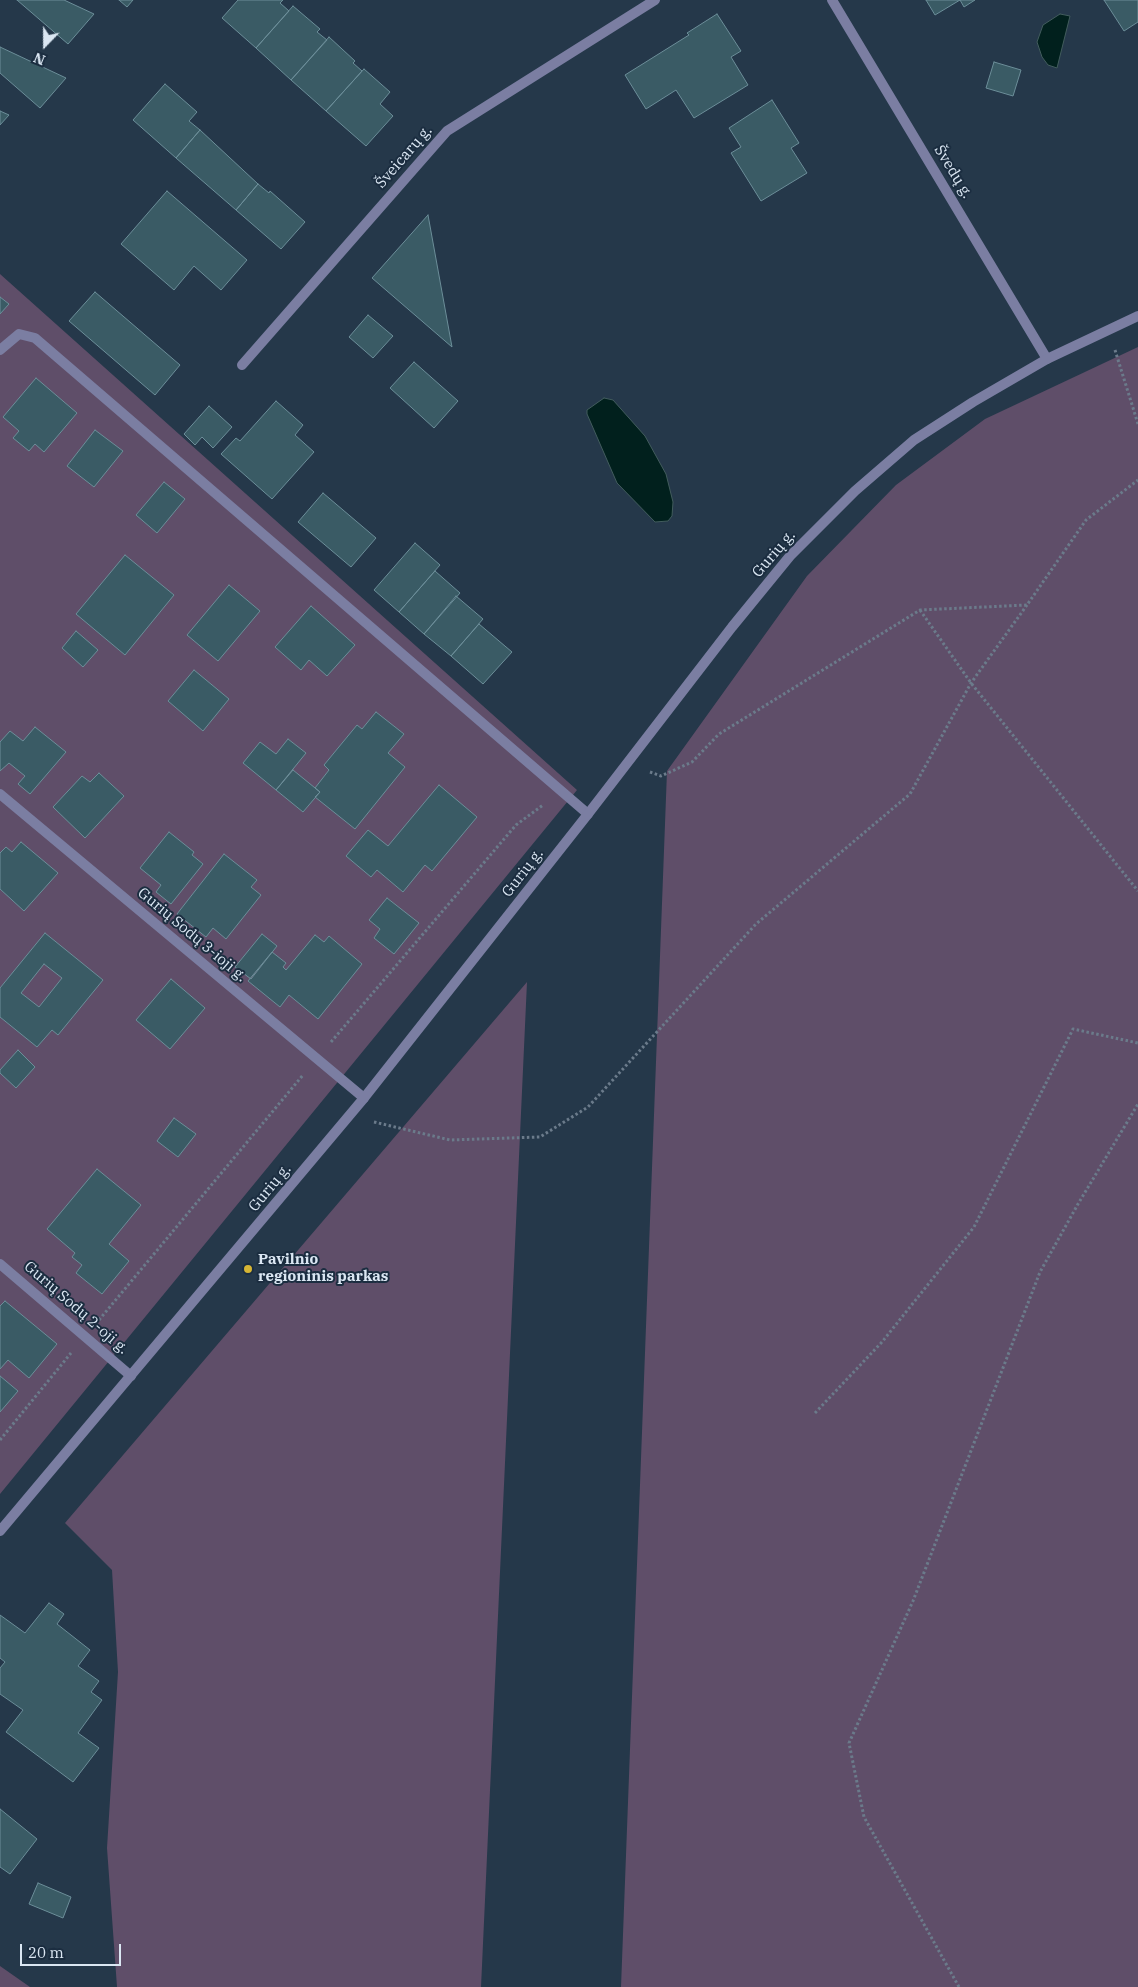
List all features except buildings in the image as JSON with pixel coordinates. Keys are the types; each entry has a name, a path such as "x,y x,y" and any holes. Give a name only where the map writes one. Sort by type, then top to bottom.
{"street":[{"name":"Šveicarų g.","path":"242,365 446,131 655,0"},
{"name":"Švedų g.","path":"832,0 1047,359"},
{"name":"Gurių g.","path":"0,1531 350,1116 588,814 732,627 790,556 855,491 914,440 973,402 1047,359 1138,316"},
{"path":"0,350 19,334 35,338 588,814"},
{"name":"Gurių Sodų 3-ioji g.","path":"0,794 364,1098"},
{"name":"Gurių Sodų 2-oji g.","path":"0,1264 132,1376"}],"path":[{"path":"1110,330 1121,373 1138,424"},
{"path":"350,1116 450,1140 540,1137 588,1107 756,924 910,794 971,683 1086,520 1138,480"},
{"path":"625,765 661,776 692,762 719,734 920,610 1027,605"},
{"path":"920,610 971,683 1138,891"},
{"path":"0,1440 317,1059 516,825 562,792"},
{"path":"816,1413 882,1342 974,1227 1073,1029 1138,1044"},
{"path":"959,1987 864,1817 849,1743 913,1601 1040,1272 1138,1104"}],"shaded area":[{"path":"1060,14 1070,16 1057,68 1048,65 1042,57 1037,42 1043,25"},
{"path":"0,274 577,790 0,1494"},
{"path":"1138,347 1138,1987 621,1987 667,771 807,576 896,485 985,419"},
{"path":"604,398 613,400 645,436 666,474 673,502 672,516 668,521 655,522 617,483 587,414 587,410"},
{"path":"527,982 481,1987 117,1987 107,1848 118,1672 112,1570 65,1523"},
{"path":"0,1966 30,1987 0,1987"}],"place":[{"name":"Pavilnio regioninis parkas","path":"248,1269"}]}
